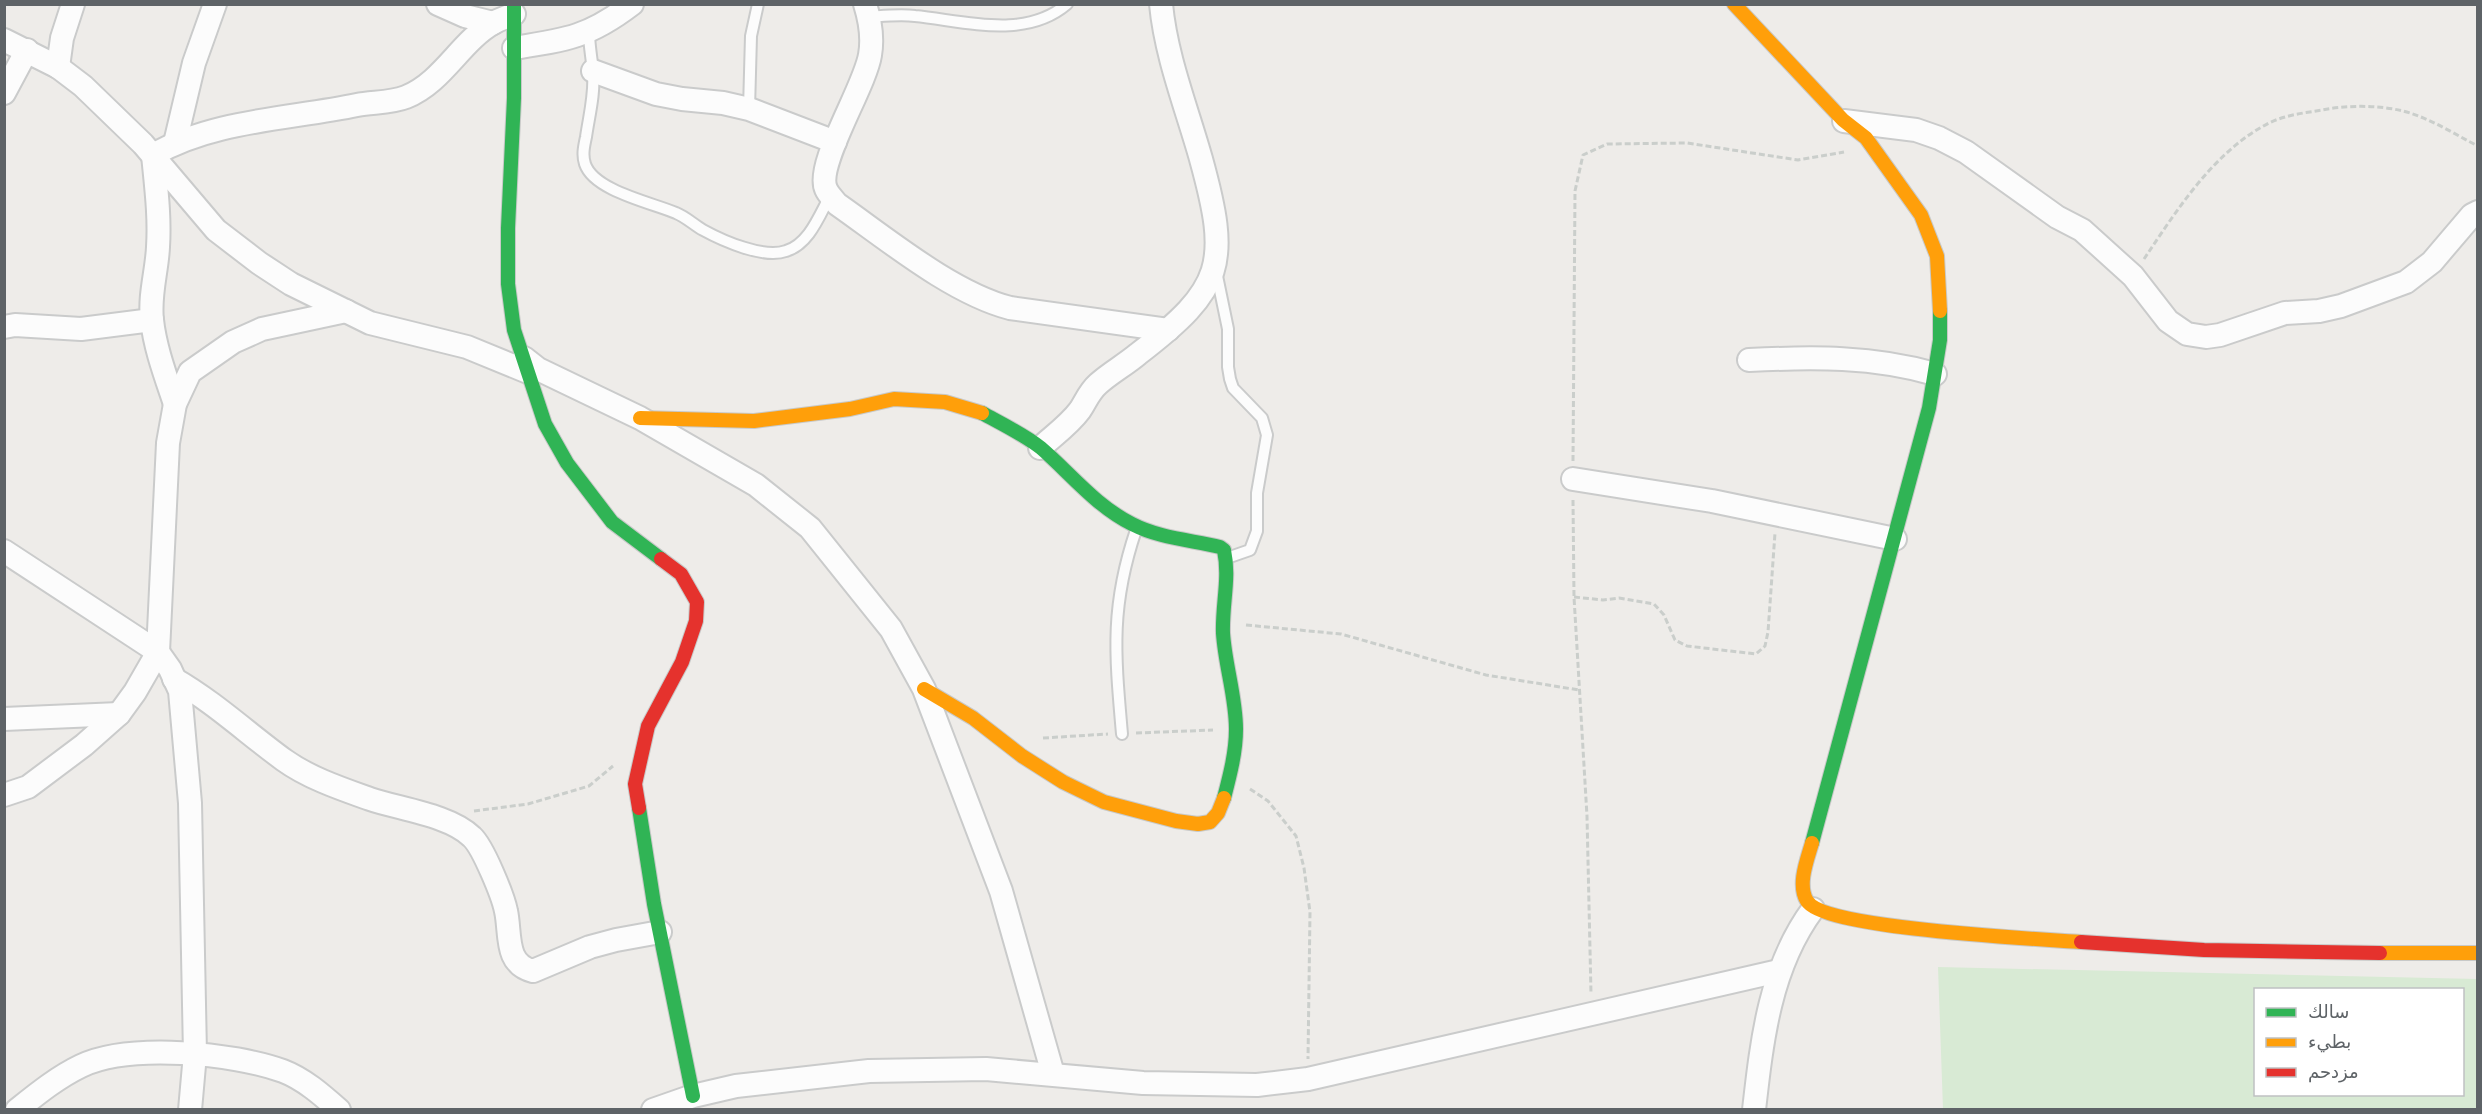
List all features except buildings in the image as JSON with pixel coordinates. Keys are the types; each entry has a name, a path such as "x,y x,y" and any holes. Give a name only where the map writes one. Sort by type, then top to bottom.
{"street":[{"path":"58,67 62,38 73,4"},
{"path":"175,142 194,63 215,4"},
{"path":"438,4 465,16 493,23"},
{"path":"514,48 566,40 589,32 632,4"},
{"path":"1040,448 1079,411 1089,393 1098,384 1168,330 1192,308 1205,291 1215,269 1217,241 1211,195 1171,54 1161,4"},
{"path":"1734,4 1843,120 1866,138 1921,215 1937,256 1941,289 1940,340 1929,408 1805,869 1803,889 1806,901 1813,909 1835,915 1906,927 2114,945 2296,953 2478,953"},
{"path":"153,155 175,142 223,129 396,100 408,96 434,79 493,23 514,9"},
{"path":"514,9 507,228 508,284 514,330 545,424 567,463 612,522 681,574 697,602 696,621 682,662 648,726 635,784 660,932 693,1096"},
{"path":"867,11 870,55 856,97 825,167 825,189 837,204 892,243 986,302 1010,308 1168,330"},
{"path":"4,40 58,67 83,86 153,155 216,230 283,279 370,323 467,347 538,369 640,418 756,485 810,528 891,630 924,689 1001,891 1053,1074"},
{"path":"4,93 27,50"},
{"path":"593,71 656,94 749,109 835,142"},
{"path":"1843,120 1916,130 1939,138 1966,152 2057,217 2082,230 2133,276 2168,321 2187,334 2206,337 2220,335 2285,314 2319,311 2341,306 2406,282 2432,262 2472,215 2478,212"},
{"path":"153,155 159,220 158,249 151,300 152,320 175,404"},
{"path":"4,795 28,787 84,745 119,714 135,692 158,652 168,443 175,404 190,372 233,342 262,329 346,310"},
{"path":"4,327 15,325 81,328 152,320"},
{"path":"1749,360 1847,358 1905,365 1935,374"},
{"path":"640,418 754,421 850,409 894,399 945,402 977,411 1013,429 1040,448 1105,508 1137,526 1169,537 1220,547 1227,558 1223,624 1224,650 1233,696 1236,729 1229,775 1218,813 1210,822 1198,824 1176,821 1104,802 1063,782 1030,761 973,718 924,689"},
{"path":"1573,480 1712,501 1895,539"},
{"path":"4,551 76,596 158,652 180,691 190,803 195,1054 190,1110"},
{"path":"174,679 206,698 285,761 318,778 370,799 451,824 473,837 507,912 507,927 512,953 524,969 533,971 590,947 660,932"},
{"path":"4,719 119,714"},
{"path":"1754,1110 1761,1042 1779,971 1799,928 1813,909"},
{"path":"653,1110 693,1096 736,1086 869,1071 949,1068 1053,1074 1143,1083 1245,1085 1308,1078 1577,1019 1779,971"},
{"path":"17,1110 45,1088 82,1065 116,1056 195,1054 285,1071 306,1083 339,1110"}],"lane":[{"path":"749,109 751,36 758,4"},
{"path":"867,11 980,25 1010,25 1041,21 1067,4"},
{"path":"589,32 593,86 583,152 588,169 607,186 675,212 702,230 728,241 768,254 786,251 801,244 831,196"},
{"path":"1215,269 1228,329 1230,379 1233,388 1262,418 1267,435 1257,493 1255,542 1250,550 1227,558"},
{"path":"1122,734 1115,655 1116,614 1124,566 1137,526"}],"path":[{"path":"2133,276 2179,207 2216,164 2249,135 2283,117 2342,106 2384,108 2403,111 2427,120 2478,146"},
{"path":"1574,597 1603,600 1619,598 1654,604 1664,615 1675,640 1687,646 1756,654 1765,646 1768,632 1776,513"},
{"path":"1223,624 1341,634 1486,675 1579,690"},
{"path":"468,812 528,804 589,786 619,759"},
{"path":"1229,775 1268,801 1296,836 1304,868 1310,912 1308,1078"}],"green space":[{"path":"1938,967 2477,979 2477,1109 1943,1109"}],"traffic: fast":[{"path":"514,4 514,98 508,228 508,284 514,330 545,424 567,463 612,522 661,559"},
{"path":"1812,843 1929,408 1940,340 1940,311"},
{"path":"982,413 1041,448 1095,499 1119,517 1153,533 1220,547 1224,550 1226,581 1223,633 1236,729 1234,755 1224,798"},
{"path":"639,808 654,904 693,1096"}],"traffic: slow":[{"path":"1734,4 1843,120 1866,138 1921,215 1937,256 1940,311"},
{"path":"640,418 754,421 850,409 894,399 945,402 982,413"},
{"path":"924,689 973,718 1022,756 1063,782 1104,802 1176,821 1198,824 1210,822 1218,813 1224,798"},
{"path":"1812,843 1804,872 1804,895 1807,901 1822,911 1851,919 1935,931 2081,942"},
{"path":"2380,953 2478,953"}],"traffic: jam":[{"path":"639,808 635,784 648,726 682,662 696,621 697,602 681,574 661,559"},
{"path":"2081,942 2204,950 2380,953"}]}
